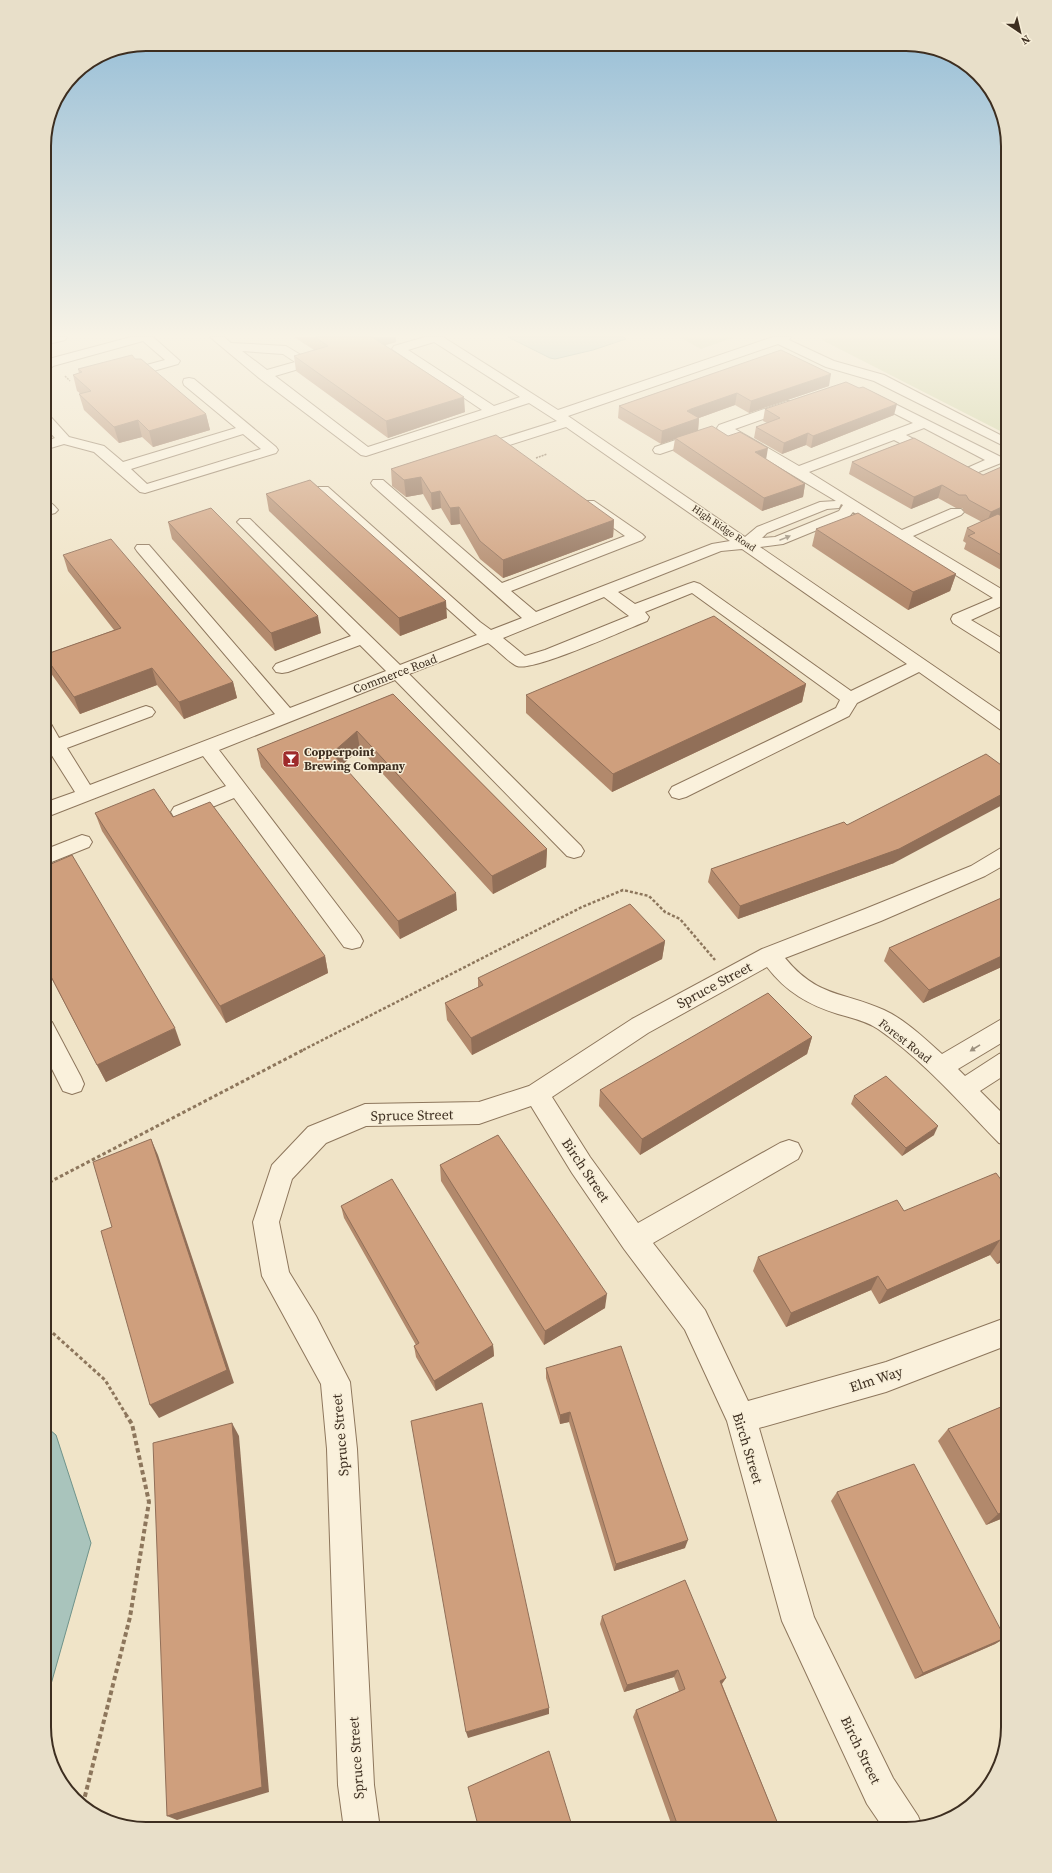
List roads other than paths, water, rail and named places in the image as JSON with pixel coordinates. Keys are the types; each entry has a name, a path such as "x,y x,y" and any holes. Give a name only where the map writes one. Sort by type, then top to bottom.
{"street":[{"path":"51,444 64,440 99,449 145,489 271,450 240,424"},
{"path":"329,424 366,452 451,424"},
{"path":"467,454 504,442 547,424"},
{"name":"High Ridge Road","path":"572,424 1001,721"},
{"path":"660,450 734,424"},
{"path":"799,471 921,424"},
{"path":"895,435 966,473 996,460 928,424"},
{"path":"969,424 1001,440"},
{"path":"51,426 64,440"},
{"path":"724,428 799,471 901,536 1001,596"},
{"path":"120,468 245,429"},
{"path":"504,442 518,453"},
{"path":"393,479 378,484 533,619"},
{"path":"323,490 474,626 490,636 522,662 551,654 641,617 606,591"},
{"path":"499,590 637,537 579,496"},
{"name":"Commerce Road","path":"51,807 718,547 778,541 844,514 851,504"},
{"path":"901,536 956,512"},
{"path":"245,522 363,638 574,851"},
{"path":"143,548 287,716"},
{"path":"633,611 694,587 850,698"},
{"path":"1001,600 959,619 1001,646"},
{"path":"282,668 363,638"},
{"path":"679,792 843,712 850,698 920,665"},
{"path":"55,746 146,712"},
{"path":"51,739 86,794"},
{"path":"207,747 352,941"},
{"path":"181,812 239,788"},
{"path":"51,855 82,842"},
{"name":"Spruce Street","path":"361,1822 356,1785 342,1449 335,1382 306,1326 276,1276 266,1222 281,1173 317,1135 365,1115 479,1114 537,1094 640,1026 770,955 873,915 978,871 1001,857"},
{"name":"Forest Road","path":"770,955 790,980 802,990 824,1001 867,1013 884,1022 940,1068 1001,1127"},
{"path":"940,1068 1001,1031"},
{"path":"51,1043 72,1084"},
{"path":"962,1090 1001,1065"},
{"name":"Birch Street","path":"537,1094 581,1165 634,1240 695,1320 741,1418 799,1621 880,1791 900,1822"},
{"path":"634,1240 788,1151"},
{"name":"Elm Way","path":"741,1418 886,1377 1001,1334"}],"water":[{"path":"51,1431 56,1435 91,1543 51,1684"}],"place":[{"name":"Copperpoint Brewing Company","path":"291,759"}]}
